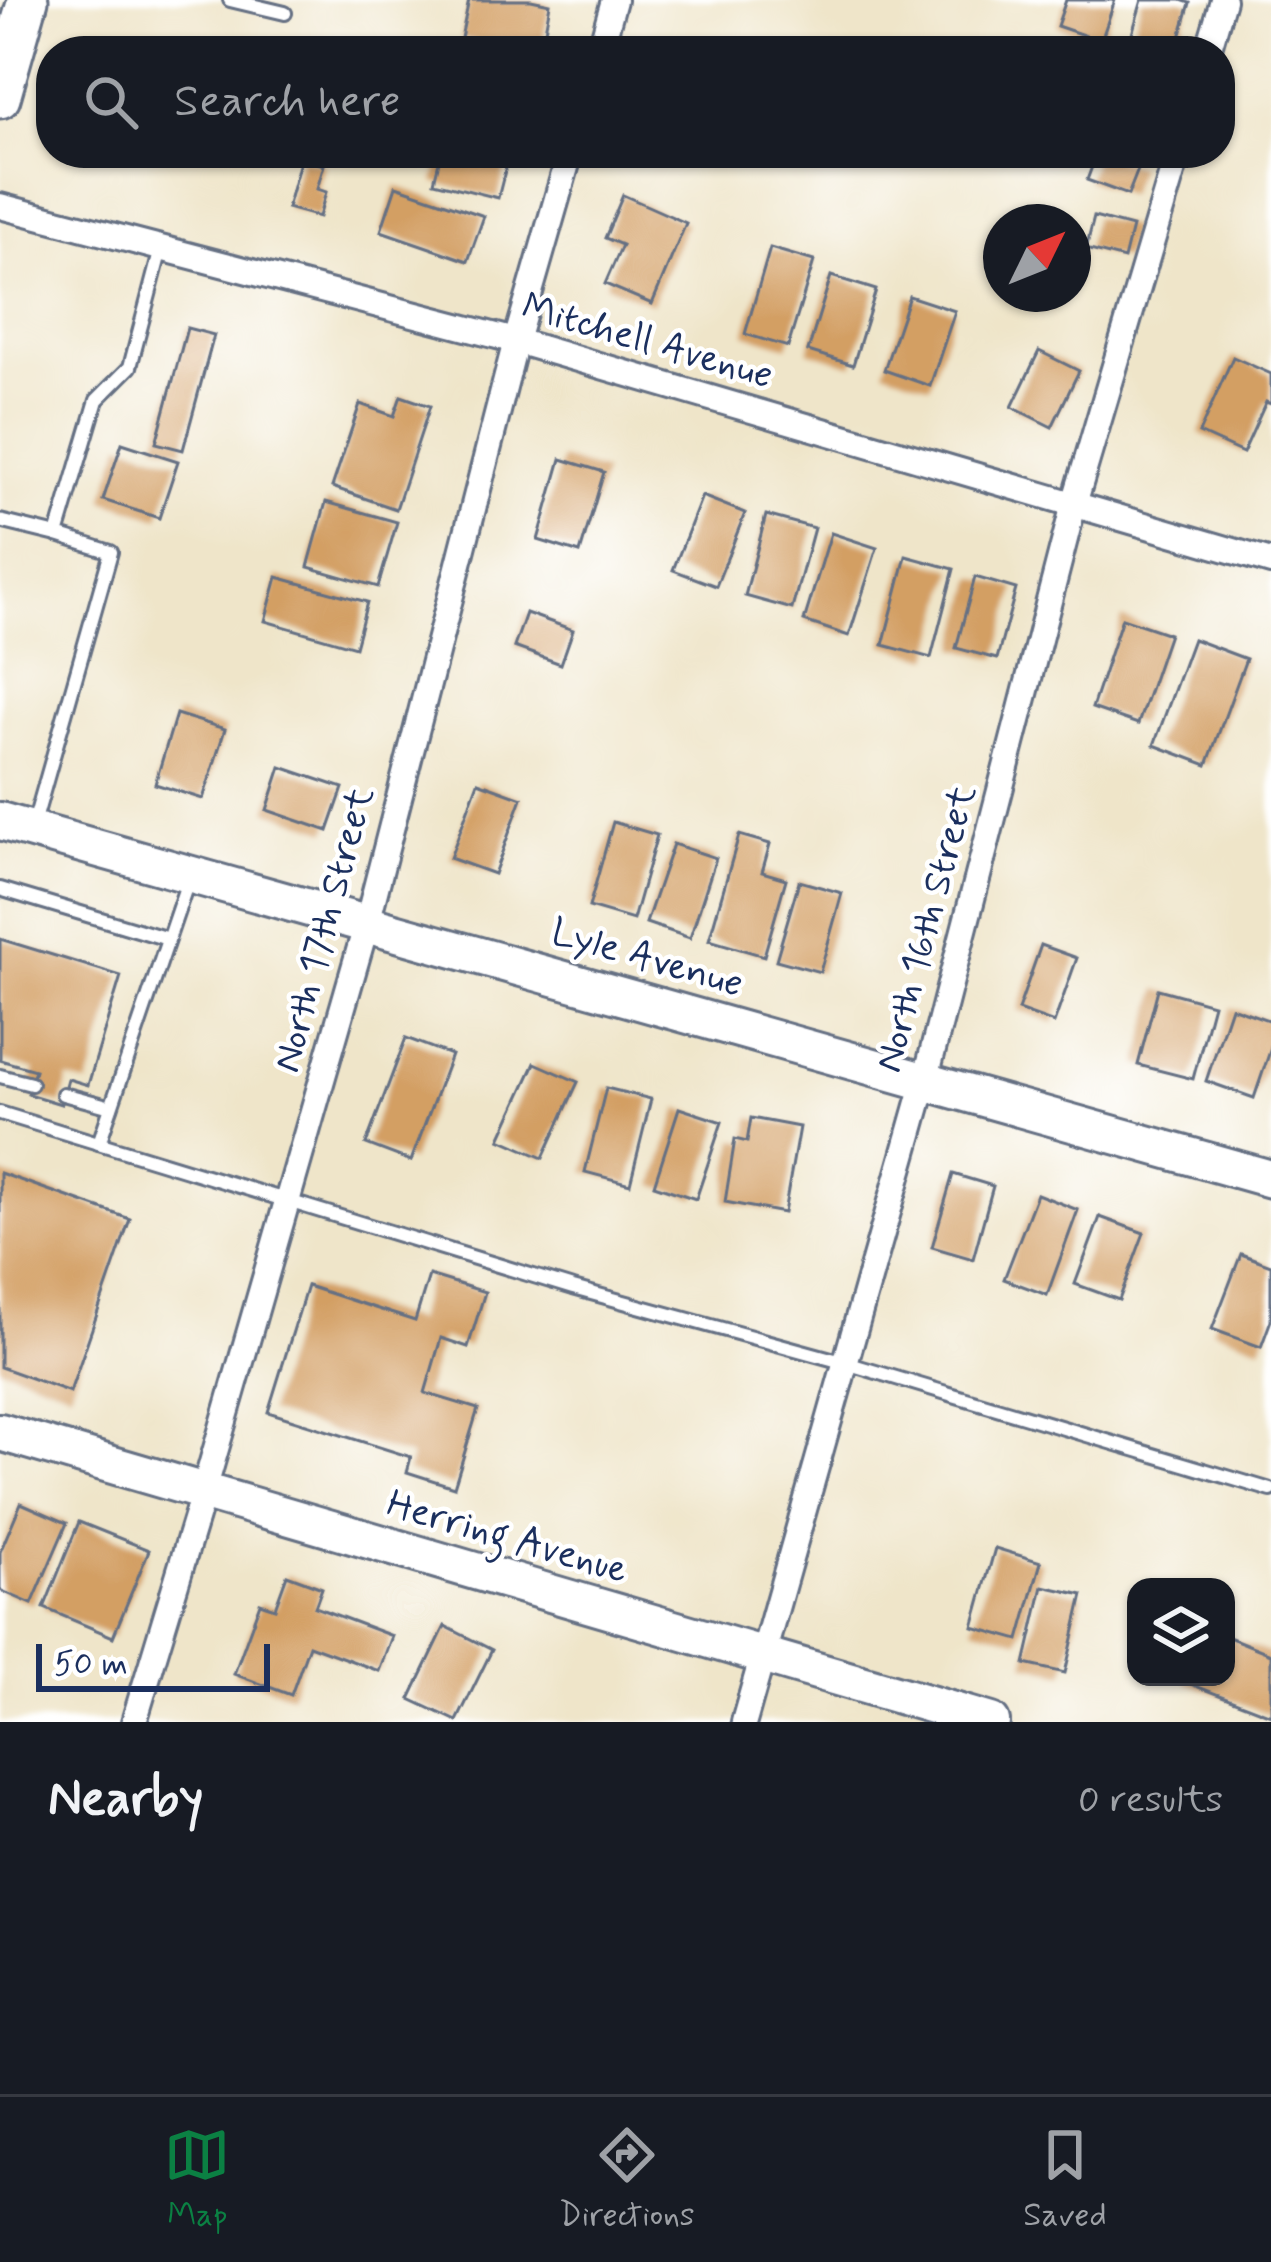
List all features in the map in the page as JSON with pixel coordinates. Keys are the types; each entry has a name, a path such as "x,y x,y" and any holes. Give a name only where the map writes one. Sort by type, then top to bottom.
{"main road":[{"path":"0,98 28,0"},
{"name":"Lyle Avenue","path":"16,825 1271,1179"},
{"name":"Herring Avenue","path":"0,1432 991,1722"}],"street":[{"path":"603,36 614,0"},
{"path":"1212,36 1223,0"},
{"name":"North 17th Street","path":"134,1722 367,923 516,341 566,168"},
{"name":"North 16th Street","path":"745,1722 925,1082 1074,504 1174,168"},
{"name":"Mitchell Avenue","path":"0,206 516,341 1271,562"}],"lane":[{"path":"230,0 285,14"},
{"path":"57,535 97,400 130,367 161,248"},
{"path":"0,521 111,552 16,825"},
{"path":"99,1143 190,874"},
{"path":"0,889 168,939"},
{"path":"0,1076 31,1084"},
{"path":"63,1094 111,1107"},
{"path":"0,1113 573,1288 846,1363 1271,1490"}],"building":[{"path":"469,0 550,4 544,36 461,36"},
{"path":"1066,0 1115,0 1103,36 1057,26"},
{"path":"1142,0 1190,3 1180,36 1131,36"},
{"path":"298,168 323,168 317,189 326,192 319,217 287,208"},
{"path":"437,168 506,168 498,198 434,182"},
{"path":"1091,168 1139,168 1128,195 1087,180"},
{"path":"396,186 484,216 468,261 381,231"},
{"path":"623,195 686,223 652,304 605,284 622,245 605,238"},
{"path":"1094,217 1132,227 1124,259 1091,250"},
{"path":"770,248 814,261 788,347 745,334"},
{"path":"831,276 876,290 853,365 808,351"},
{"path":"909,296 955,311 930,386 884,370"},
{"path":"187,328 214,335 183,450 156,443"},
{"path":"1039,351 1079,371 1052,427 1012,407"},
{"path":"1233,357 1271,374 1271,404 1266,402 1243,453 1199,433"},
{"path":"401,396 430,406 396,509 332,487 360,404 394,416"},
{"path":"122,443 178,461 159,518 103,500"},
{"path":"561,459 604,472 580,553 538,540"},
{"path":"702,496 745,513 716,586 673,570"},
{"path":"326,502 397,522 378,587 308,567"},
{"path":"766,515 814,528 792,609 745,596"},
{"path":"831,533 877,548 849,636 804,621"},
{"path":"906,556 954,569 931,658 883,645"},
{"path":"277,577 367,602 355,647 265,621"},
{"path":"975,577 1016,589 997,659 956,648"},
{"path":"526,613 573,630 561,664 514,647"},
{"path":"1122,618 1169,634 1138,724 1092,708"},
{"path":"1193,639 1246,659 1207,765 1154,745"},
{"path":"176,714 225,729 203,799 155,784"},
{"path":"281,767 343,788 328,831 267,810"},
{"path":"478,782 522,798 494,874 450,858"},
{"path":"613,822 657,835 633,920 589,907"},
{"path":"739,835 770,844 762,872 786,879 764,956 709,940"},
{"path":"673,844 716,858 690,938 646,923"},
{"path":"799,881 842,893 820,972 776,960"},
{"path":"0,939 121,976 88,1085 68,1079 61,1104 28,1094 35,1070 0,1060"},
{"path":"1041,945 1077,958 1054,1023 1018,1010"},
{"path":"1158,989 1213,1004 1193,1079 1138,1065"},
{"path":"1231,1007 1271,1021 1271,1048 1254,1098 1206,1081"},
{"path":"406,1038 451,1055 411,1161 366,1144"},
{"path":"535,1063 578,1082 543,1158 500,1139"},
{"path":"606,1088 651,1099 630,1184 585,1172"},
{"path":"679,1108 722,1122 696,1199 654,1185"},
{"path":"751,1118 799,1127 784,1213 725,1202 735,1139 747,1142"},
{"path":"0,1173 130,1219 70,1392 0,1367"},
{"path":"953,1174 993,1186 973,1259 932,1247"},
{"path":"1037,1194 1078,1210 1047,1295 1004,1279"},
{"path":"1100,1217 1144,1233 1119,1300 1075,1284"},
{"path":"1241,1254 1271,1265 1271,1320 1261,1347 1212,1329"},
{"path":"429,1275 485,1292 468,1347 441,1338 425,1393 478,1409 454,1487 407,1472 411,1457 268,1412 307,1286 415,1321"},
{"path":"21,1503 67,1523 32,1604 0,1590 0,1552"},
{"path":"79,1522 149,1550 113,1637 44,1608"},
{"path":"995,1548 1041,1562 1019,1640 973,1627"},
{"path":"287,1575 322,1588 315,1607 392,1636 379,1671 309,1645 291,1695 234,1674 260,1603 275,1608"},
{"path":"1043,1586 1083,1595 1065,1673 1025,1664"},
{"path":"445,1626 492,1650 457,1721 410,1699"},
{"path":"1235,1640 1271,1654 1271,1715 1195,1686 1235,1686"}]}
